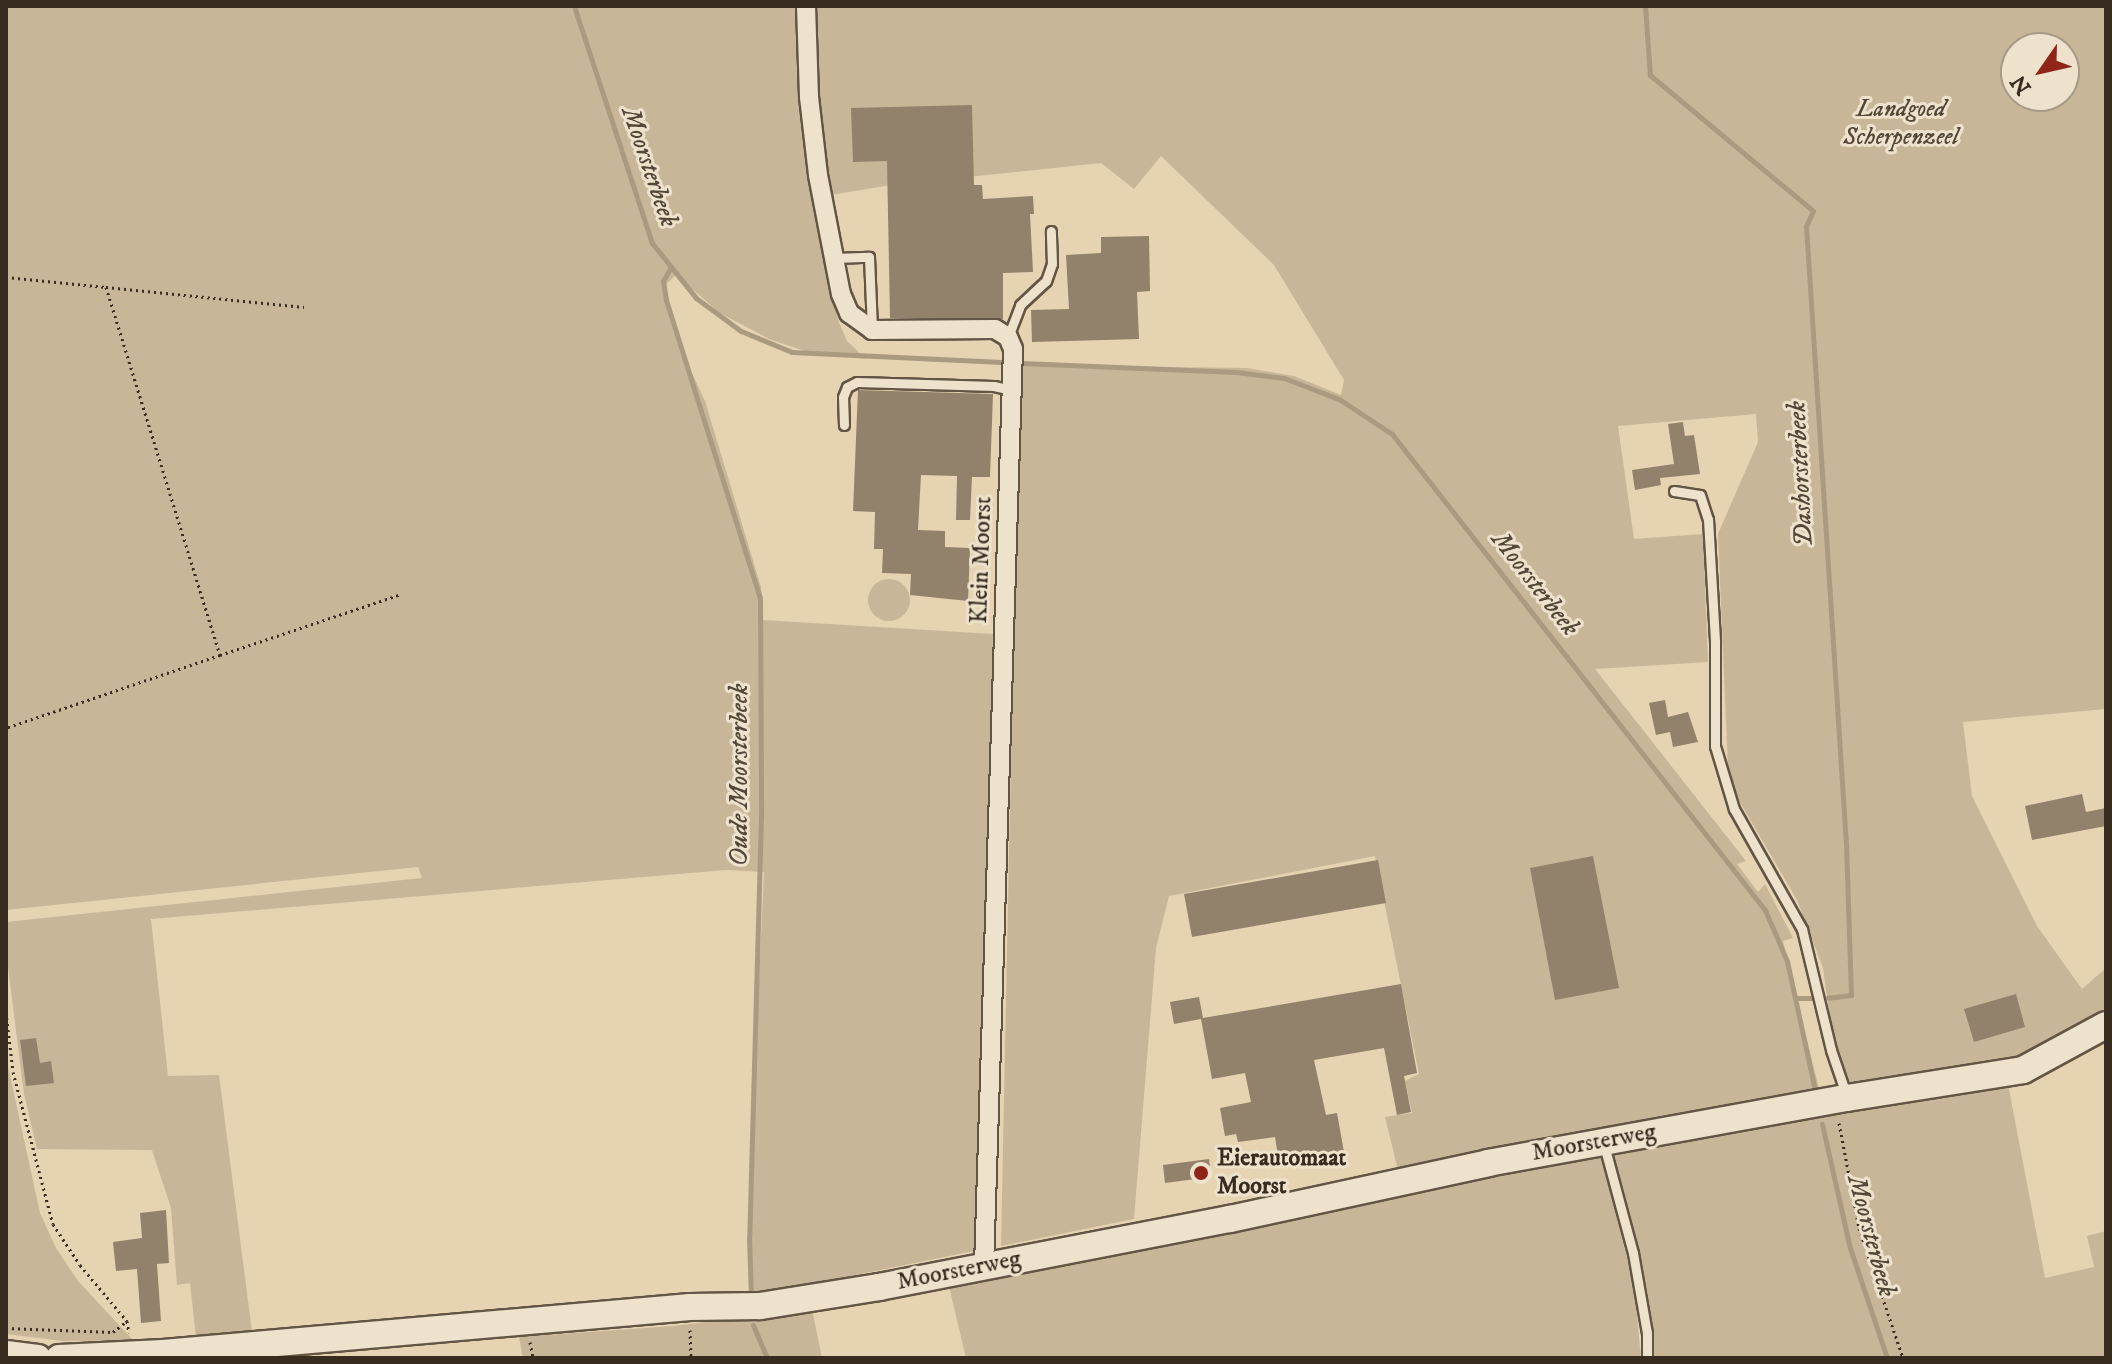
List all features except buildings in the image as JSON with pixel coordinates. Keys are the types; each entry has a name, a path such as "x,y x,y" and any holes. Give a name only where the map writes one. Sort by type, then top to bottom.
{"street":[{"path":"806,6 811,122 844,305 855,321 872,330 995,329 1008,337"},
{"name":"Klein Moorst","path":"984,1265 1013,349 1008,337"},
{"name":"Moorsterweg","path":"59,1358 163,1353 690,1307 760,1306 984,1265 1603,1142 2023,1070 2106,1025"},
{"path":"6,1354 38,1358"}],"lane":[{"path":"1008,337 1020,305 1046,281 1052,264 1051,231"},
{"path":"834,258 869,257 872,330"},
{"path":"844,425 843,397 847,387 857,382 994,386 1011,390"},
{"path":"1674,491 1700,495 1708,519 1715,642 1715,746 1734,809 1802,929 1840,1099"},
{"path":"1603,1142 1633,1253 1647,1333 1647,1358"}],"path":[{"path":"6,277 304,307"},
{"path":"106,287 220,655"},
{"path":"6,720 7,728 401,594"},
{"path":"6,1012 13,1072 53,1224 80,1265 127,1321 113,1332 6,1328"},
{"path":"1840,1099 1859,1228 1903,1358"},
{"path":"690,1307 691,1358"}],"green space":[{"path":"6,6 799,6 838,320 847,341 866,359 805,351 769,339 720,313 676,275 664,286 663,295 676,339 705,401 761,587 763,620 993,634 979,1250 752,1296 752,1136 764,872 726,870 151,919 168,1076 219,1075 252,1332 196,1337 190,1283 177,1285 171,1208 152,1150 37,1149 24,1094 6,951 6,922 422,878 418,867 6,910"},
{"name":"Landgoed Scherpenzeel","path":"812,6 2106,6 2106,709 1963,722 1972,796 2037,926 2082,989 2106,968 2106,1014 2012,1061 1852,1088 1832,1034 1823,968 1797,900 1734,792 1728,767 1718,534 1758,442 1756,414 1618,426 1634,539 1703,534 1708,662 1595,669 1746,861 1737,864 1758,892 1765,884 1793,938 1783,941 1820,1093 1398,1170 1385,1117 1412,1113 1405,1081 1419,1074 1375,856 1169,896 1156,948 1134,1219 1001,1246 1019,365 1246,368 1294,376 1341,395 1344,380 1274,265 1161,156 1134,189 1101,163 891,185 831,195 813,54"},
{"path":"889,579 904,585 910,600 904,615 889,621 874,615 868,600 874,585"},
{"path":"6,1057 40,1213 56,1248 78,1281 133,1340 63,1341 6,1334"},
{"path":"2008,1084 2045,1278 2094,1267 2087,1236 2106,1231 2106,1358 1654,1358 1647,1290 1612,1154 1767,1122"},
{"path":"1601,1156 1634,1286 1641,1358 966,1358 948,1282"},
{"path":"812,1309 822,1358 523,1358 519,1337 673,1326"}],"waterway":[{"name":"Moorsterbeek","path":"574,6 652,243 696,298 741,331 792,352 1002,362"},
{"name":"Dashorsterbeek","path":"1645,6 1650,75 1813,211 1806,226 1846,844 1851,995 1828,998"},
{"name":"Oude Moorsterbeek","path":"671,267 663,281 666,300 760,598 761,816 749,1237 751,1298"},
{"name":"Moorsterbeek","path":"1021,363 1236,372 1284,378 1339,399 1392,434 1765,910 1787,961 1816,1095"},
{"name":"Dashorsterbeek","path":"1795,998 1812,998"},
{"name":"Moorsterbeek","path":"1822,1124 1850,1248 1887,1358"},
{"name":"Oude Moorsterbeek","path":"753,1325 767,1358"}],"place":[{"name":"Eierautomaat Moorst","path":"1201,1173"}]}
